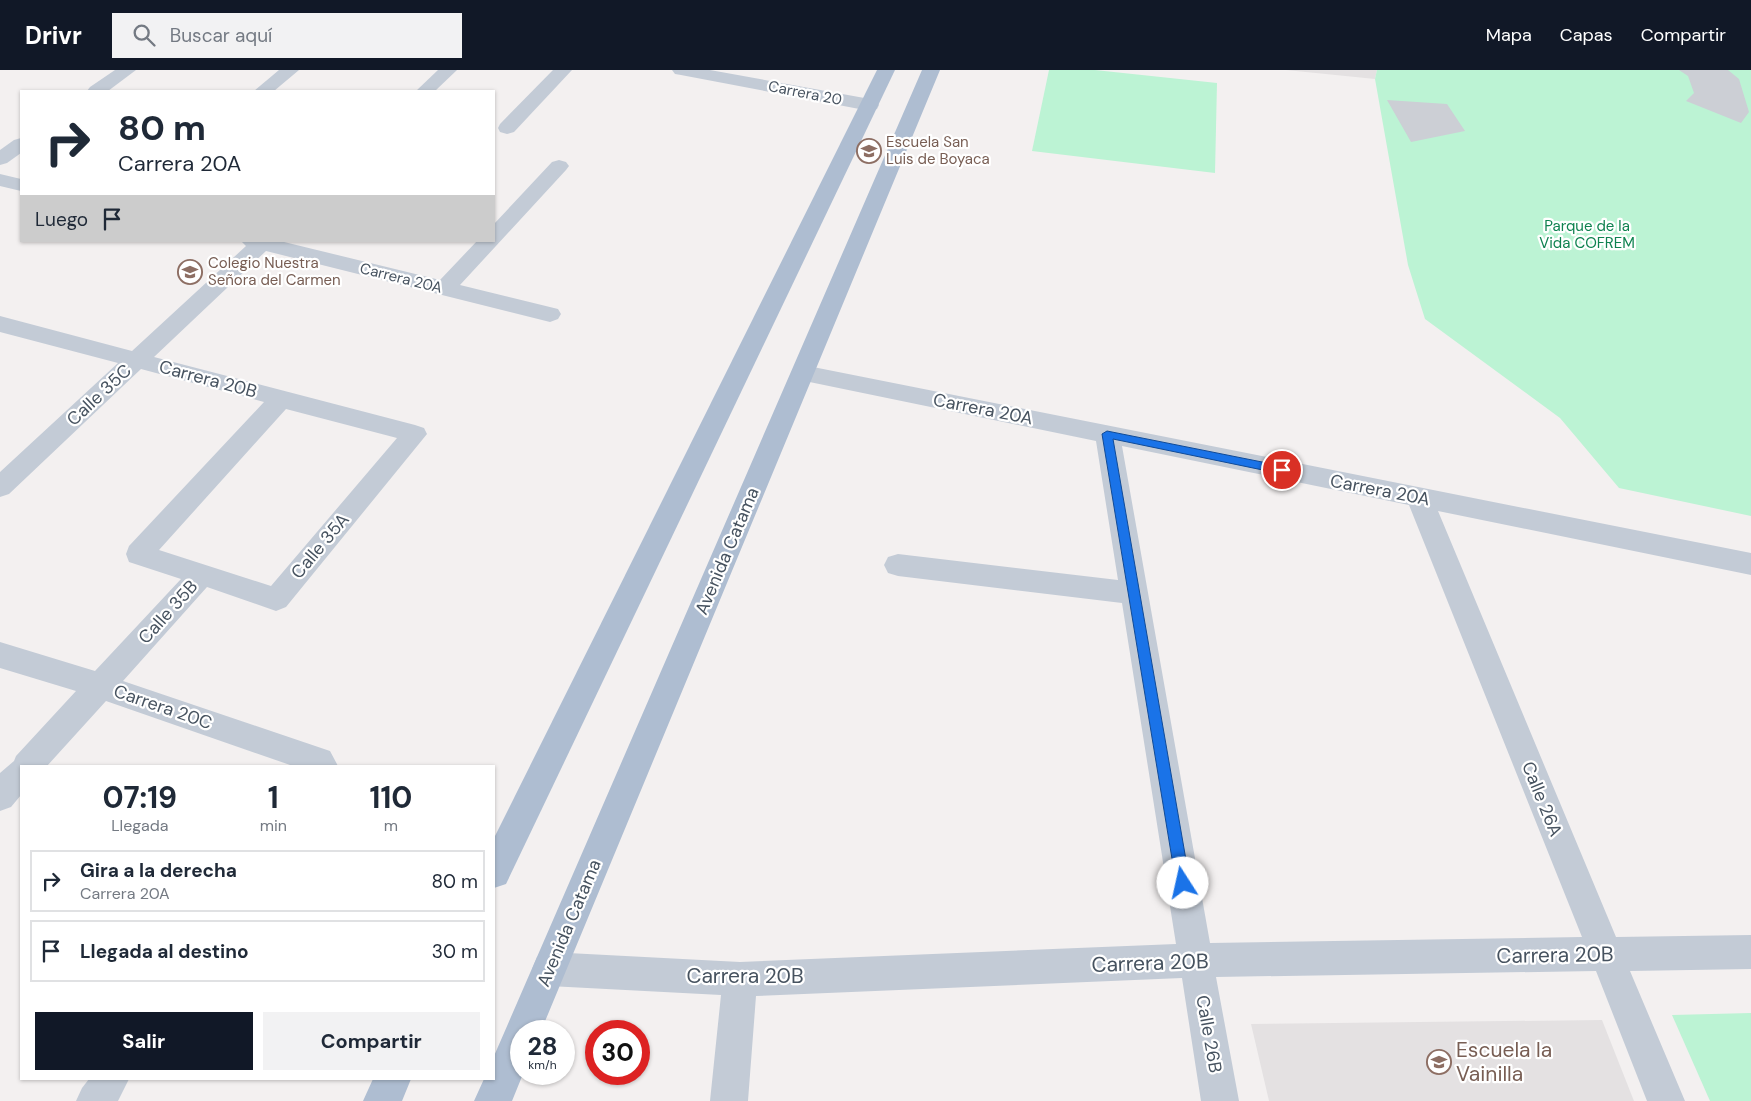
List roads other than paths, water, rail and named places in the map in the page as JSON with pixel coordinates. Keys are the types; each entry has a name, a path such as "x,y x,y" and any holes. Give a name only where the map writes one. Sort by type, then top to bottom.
{"main road":[{"path":"495,870 886,70"},
{"name":"Avenida Catama","path":"528,1020 932,70"},
{"path":"493,1101 510,1061"},
{"path":"382,1101 392,1080"}],"street":[{"path":"97,90 127,70"},
{"path":"264,90 290,70"},
{"path":"426,90 448,70"},
{"path":"507,128 563,70"},
{"name":"Carrera 20","path":"682,70 870,105"},
{"path":"0,159 20,145"},
{"path":"495,235 559,166"},
{"path":"0,180 20,185"},
{"name":"Carrera 20A","path":"259,242 550,314"},
{"name":"Calle 35C","path":"0,487 259,242"},
{"path":"445,288 488,242"},
{"name":"Carrera 20B","path":"0,324 415,434"},
{"name":"Carrera 20A","path":"803,373 1751,565"},
{"name":"Calle 35B","path":"29,765 202,574 139,554 282,398"},
{"name":"Calle 35A","path":"202,574 276,599 415,434"},
{"name":"Calle 26B","path":"1107,434 1220,1101"},
{"name":"Calle 26A","path":"1418,497 1666,1101"},
{"path":"898,565 1134,593"},
{"name":"Carrera 20C","path":"0,655 101,686 319,761 322,765"},
{"path":"0,796 20,774"},
{"name":"Carrera 20B","path":"549,969 740,979 1196,960 1751,952"},
{"path":"729,1101 740,979"},
{"path":"95,1101 110,1080"}],"place":[{"name":"Escuela San Luis de Boyaca","path":"869,151"},
{"name":"Colegio Nuestra Señora del Carmen","path":"190,272"},
{"name":"Escuela la Vainilla","path":"1439,1062"}],"park label":[{"name":"Parque de la Vida COFREM","path":"1587,234"}]}
